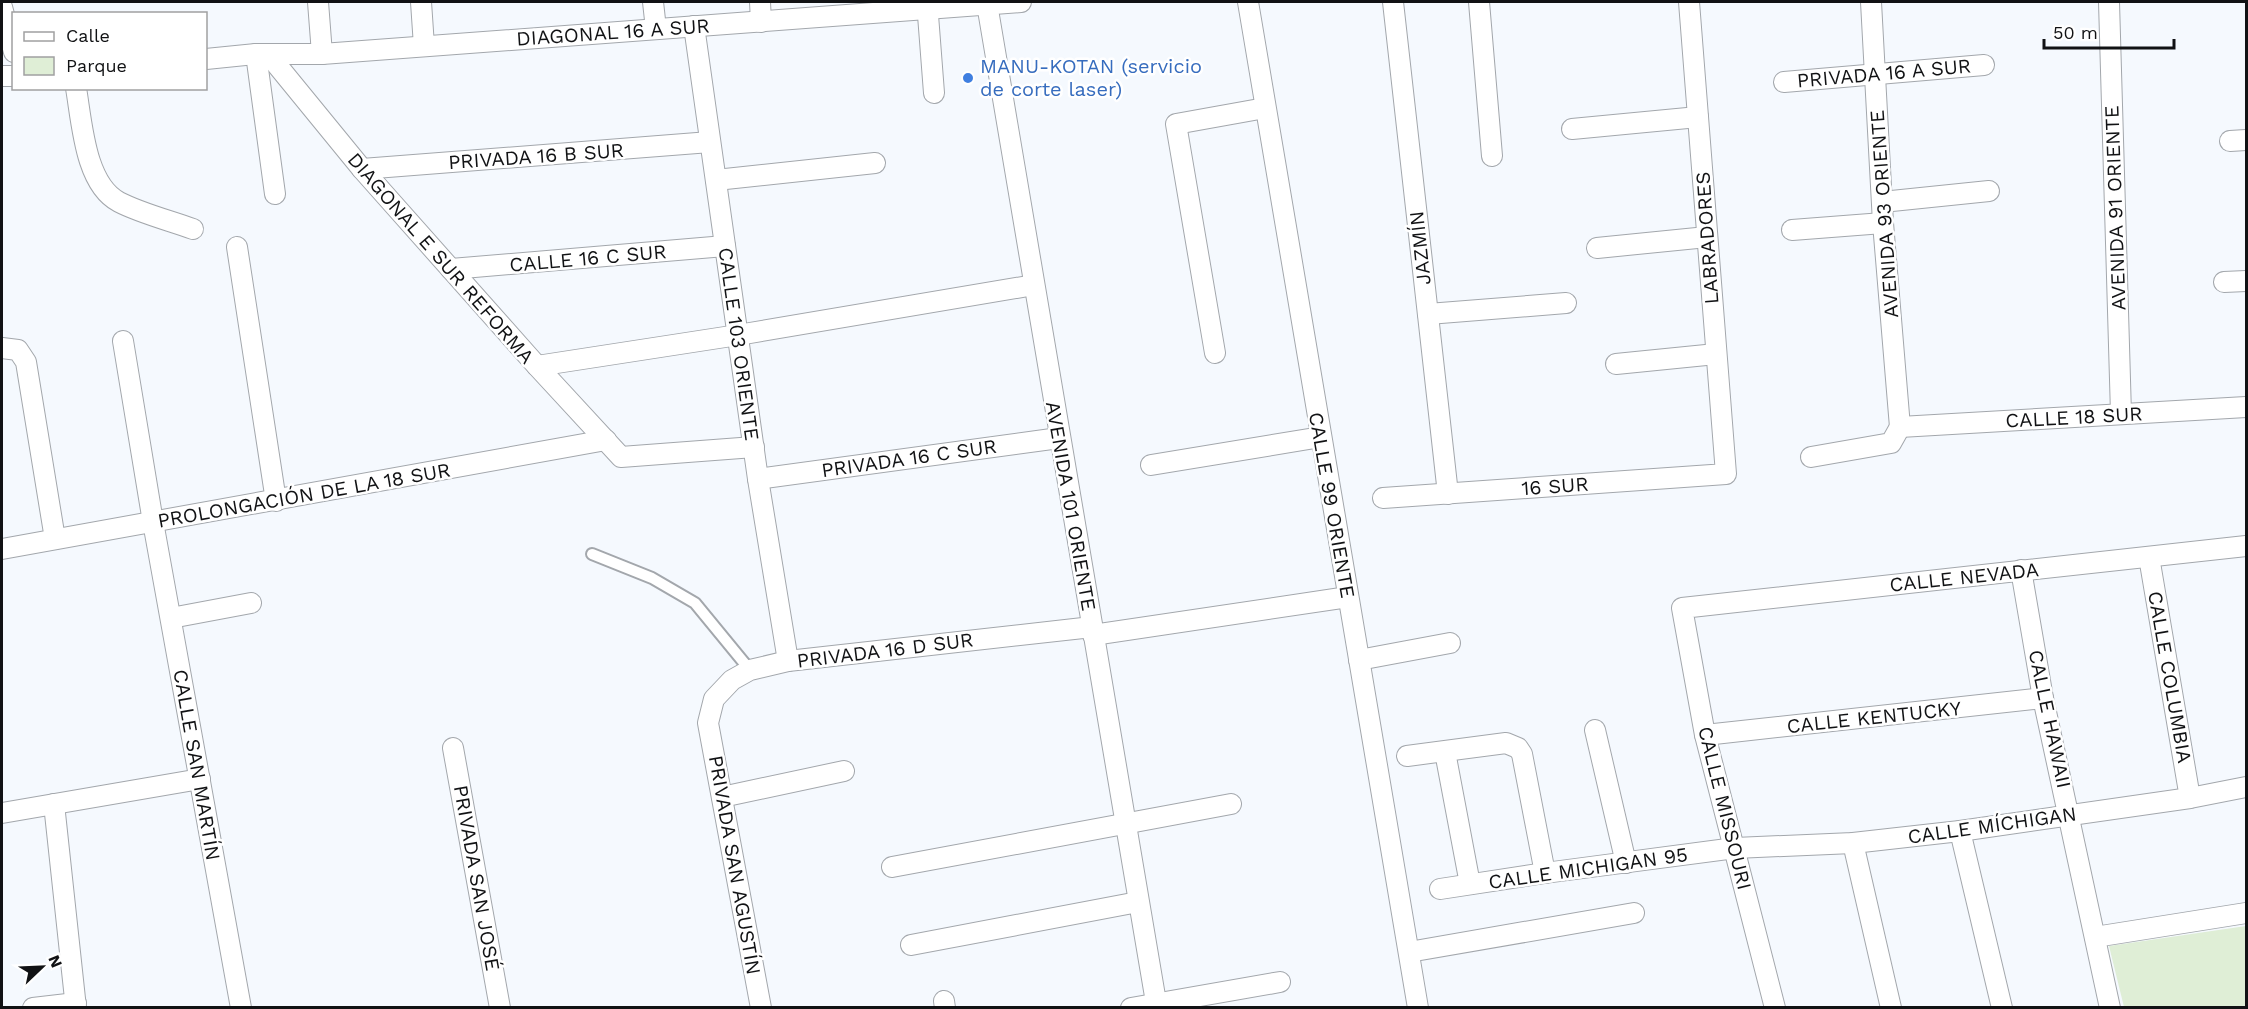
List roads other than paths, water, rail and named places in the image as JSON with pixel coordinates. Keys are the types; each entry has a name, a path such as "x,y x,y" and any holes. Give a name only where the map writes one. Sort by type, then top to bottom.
{"street":[{"path":"318,2 322,54"},
{"path":"421,2 424,46"},
{"path":"653,2 656,29"},
{"path":"760,2 761,22"},
{"name":"DIAGONAL 16 A SUR","path":"207,59 262,54 322,54 761,22 927,5 1021,2"},
{"name":"CALLE 99 ORIENTE","path":"1248,2 1418,1008"},
{"name":"JAZMÍN","path":"1393,2 1448,494"},
{"path":"1479,2 1492,156"},
{"name":"LABRADORES","path":"1689,2 1726,474"},
{"name":"AVENIDA 93 ORIENTE","path":"1871,2 1883,224 1900,427"},
{"name":"AVENIDA 91 ORIENTE","path":"2109,2 2121,414"},
{"name":"AVENIDA 101 ORIENTE","path":"987,4 1156,1005"},
{"path":"927,5 934,93"},
{"path":"2,7 12,44"},
{"name":"CALLE 103 ORIENTE","path":"694,26 758,478 788,661"},
{"path":"262,54 275,194"},
{"name":"DIAGONAL E SUR REFORMA","path":"262,54 537,366 621,457 754,447"},
{"name":"PRIVADA 16 A SUR","path":"1784,82 1984,65"},
{"path":"76,90 87,151 102,186 119,202 194,229"},
{"path":"1215,353 1176,124 1265,108"},
{"path":"1572,129 1698,117"},
{"name":"PRIVADA 16 B SUR","path":"362,169 710,142"},
{"path":"716,180 875,163"},
{"path":"1882,202 1989,191"},
{"path":"1792,230 1883,224"},
{"path":"1597,248 1707,237"},
{"name":"CALLE 16 C SUR","path":"451,269 725,246"},
{"path":"237,247 276,501"},
{"path":"2224,282 2247,281"},
{"path":"537,366 1034,285"},
{"path":"1428,314 1566,303"},
{"name":"CALLE SAN MARTÍN","path":"123,341 153,522 241,1008"},
{"path":"2,348 18,350 26,362 55,539"},
{"path":"1617,364 1716,354"},
{"name":"CALLE 18 SUR","path":"1900,427 2247,407"},
{"path":"1811,457 1892,443 1900,427"},
{"path":"1151,465 1321,437"},
{"name":"PRIVADA 16 C SUR","path":"758,478 1059,438"},
{"name":"PROLONGACIÓN DE LA 18 SUR","path":"2,549 606,440"},
{"name":"16 SUR","path":"1383,498 1726,474"},
{"name":"CALLE NEVADA","path":"1682,608 2247,546"},
{"name":"CALLE COLUMBIA","path":"2149,557 2190,798"},
{"name":"CALLE HAWAII","path":"2021,570 2043,698 2110,1008"},
{"name":"PRIVADA 16 D SUR","path":"708,723 714,699 732,680 750,670 788,661 1092,631 1348,597"},
{"path":"171,618 251,603"},
{"name":"CALLE MISSOURI","path":"1682,608 1705,735 1775,1008"},
{"path":"1359,660 1450,643"},
{"name":"CALLE KENTUCKY","path":"1705,735 2043,698"},
{"name":"PRIVADA SAN AGUSTÍN","path":"708,723 761,1008"},
{"path":"1595,730 1626,863"},
{"path":"1407,756 1506,742 1518,748 1522,754 1545,873"},
{"name":"PRIVADA SAN JOSÉ","path":"453,748 501,1008"},
{"path":"1445,752 1470,884"},
{"path":"722,797 844,771"},
{"path":"3,807 54,804 200,779"},
{"name":"CALLE MÍCHIGAN","path":"1735,848 1853,843 1960,831 2190,798 2247,787"},
{"path":"33,1008 76,1006 54,804"},
{"path":"892,867 1231,804"},
{"path":"1960,831 2002,1008"},
{"path":"1853,843 1891,1008"},
{"name":"CALLE MICHIGAN 95","path":"1440,890 1545,873 1735,848"},
{"path":"911,945 1138,902"},
{"path":"1409,952 1634,913"},
{"path":"2095,937 2247,913"},
{"path":"1131,1008 1280,982"}],"lane":[{"path":"592,554 652,578 695,603 750,670"}],"place":[{"name":"MANU-KOTAN (servicio de corte laser)","path":"968,78"}]}
